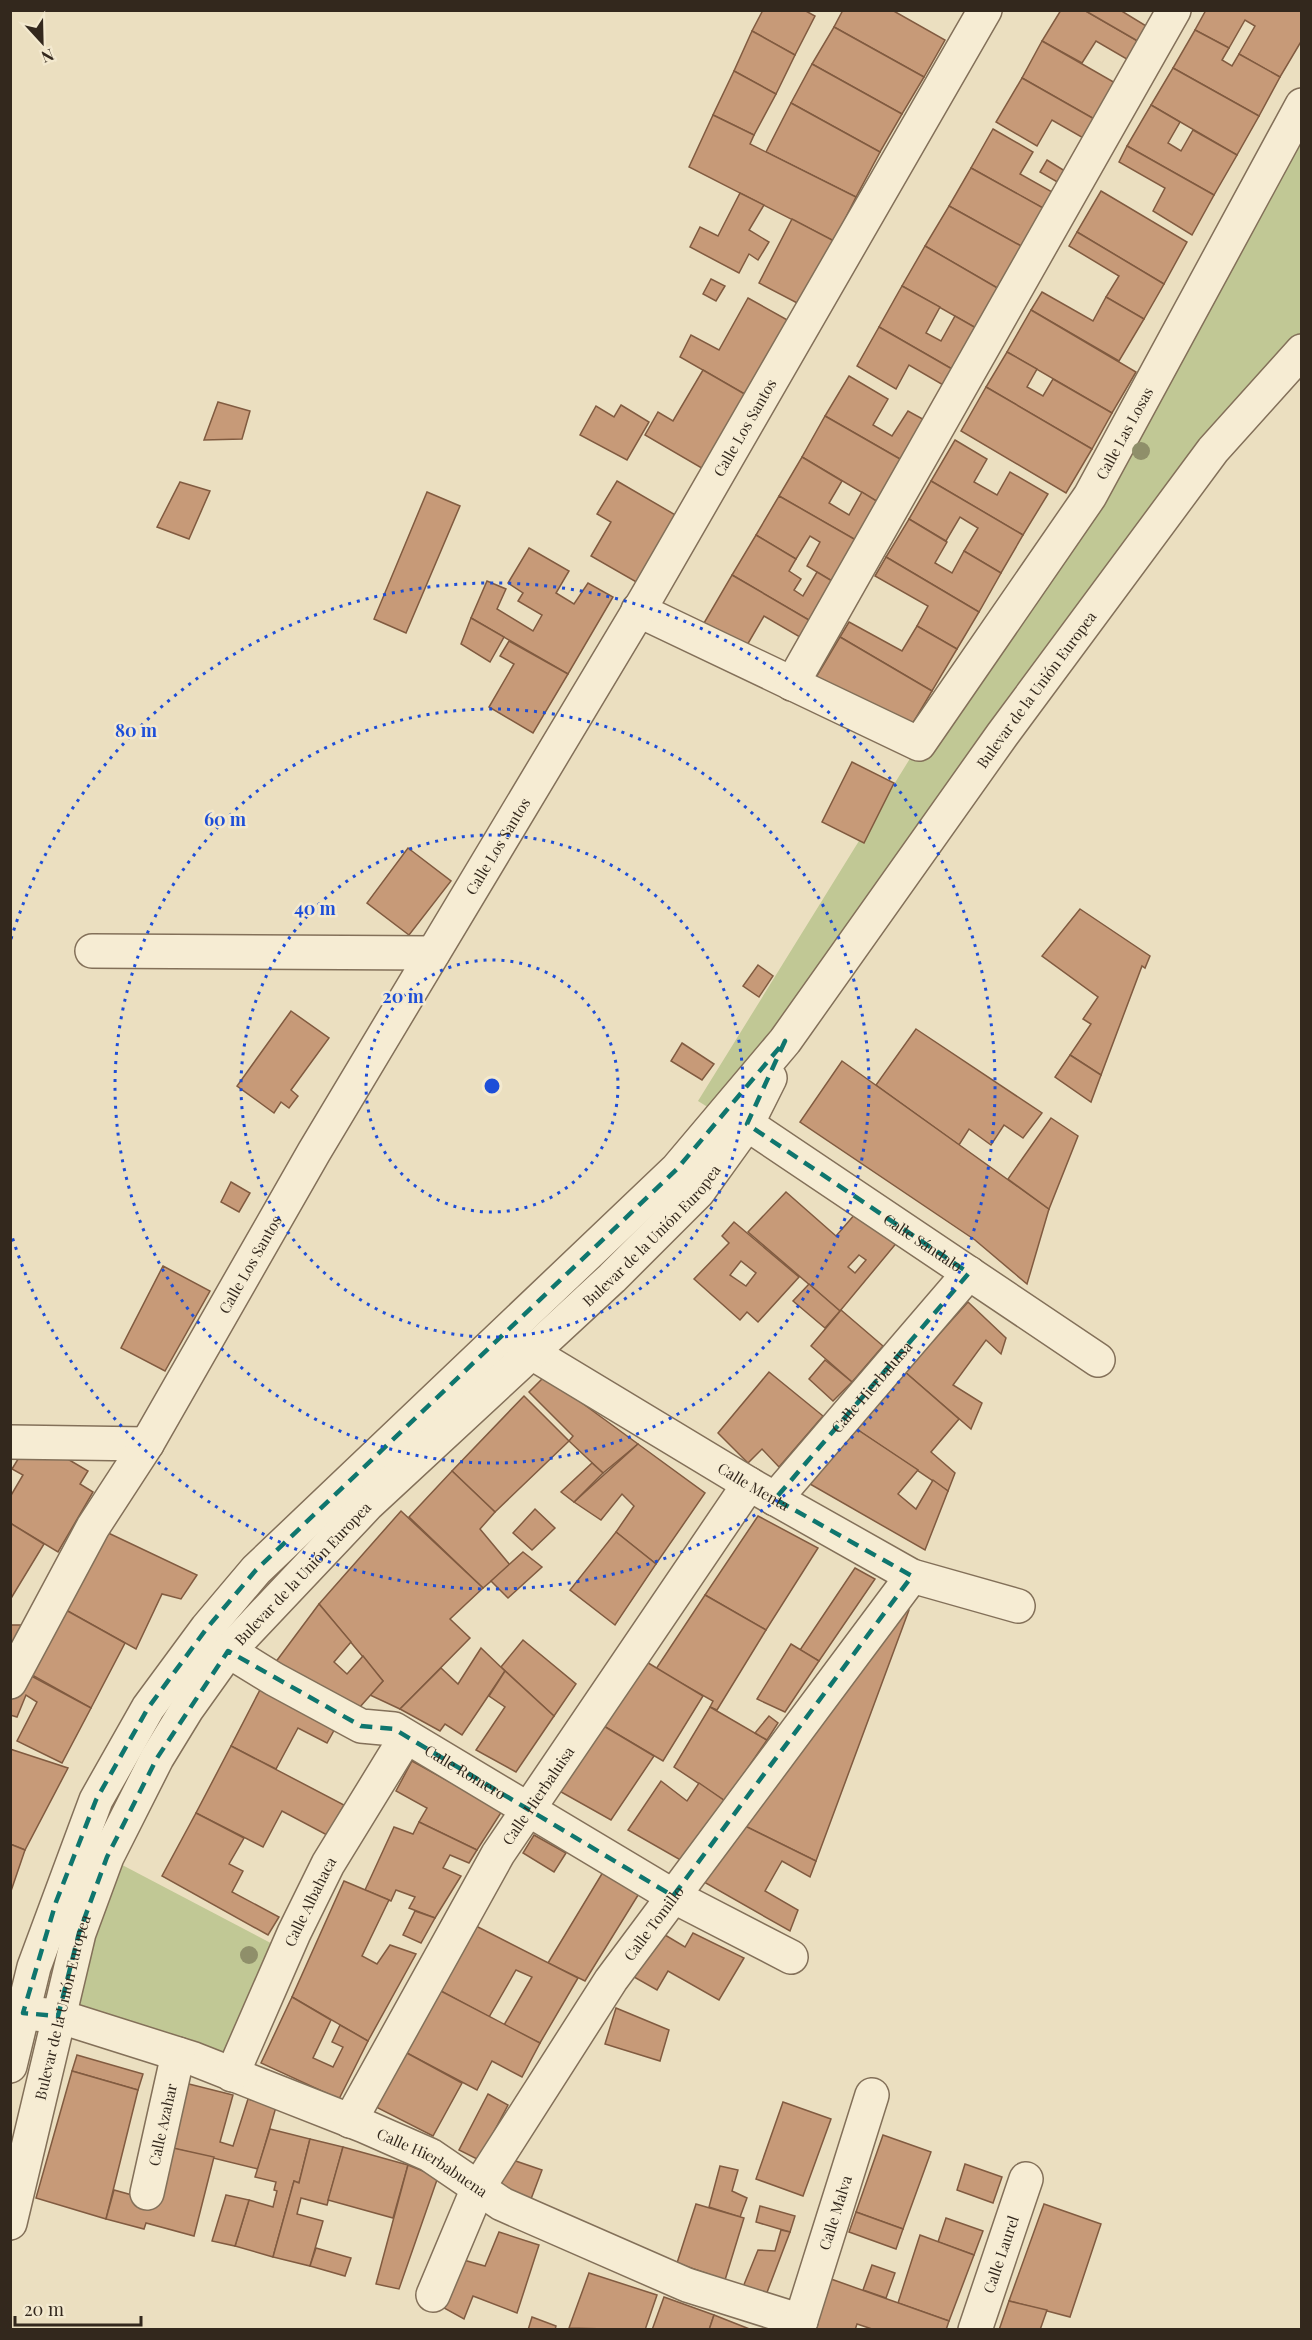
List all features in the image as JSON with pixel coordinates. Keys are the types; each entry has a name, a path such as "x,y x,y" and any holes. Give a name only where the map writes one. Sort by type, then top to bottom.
{"street":[{"name":"Calle Los Santos","path":"10,1682 93,1527 147,1444 314,1152 638,610 985,10"},
{"path":"638,610 792,684 1174,10"},
{"name":"Calle Las Losas","path":"792,684 919,744 1089,496 1302,105"},
{"name":"Bulevar de la Unión Europea","path":"10,2066 17,2011 96,1800 148,1708 207,1628 256,1570 677,1169 785,1041 1002,735 1213,450 1302,351"},
{"path":"92,951 433,952"},
{"name":"Bulevar de la Unión Europea","path":"11,2222 79,1934 107,1857 157,1758 188,1709 230,1652 368,1504 612,1278 698,1192 747,1124 761,1099 785,1041"},
{"name":"Calle Sándalo","path":"747,1124 1098,1360"},
{"name":"Calle Hierbaluisa","path":"350,2121 498,1854 530,1809 762,1492 969,1273"},
{"name":"Calle Menta","path":"502,1335 762,1492 912,1576 1018,1606"},
{"path":"10,1442 147,1444"},
{"name":"Calle Tomillo","path":"433,2295 478,2188 611,1980 912,1576"},
{"name":"Calle Romero","path":"230,1652 361,1726 394,1730 674,1896 791,1957"},
{"name":"Calle Albahaca","path":"232,2075 294,1933 328,1864 406,1737"},
{"name":"Calle Hierbabuena","path":"17,2011 58,2016 178,2054 350,2121 430,2155 502,2204 687,2285 800,2325"},
{"name":"Calle Azahar","path":"147,2193 178,2054"},
{"name":"Calle Malva","path":"800,2325 872,2095"},
{"name":"Calle Laurel","path":"975,2330 1026,2179"}],"highlighted area":[{"path":"785,1041 747,1124 969,1273 775,1499 912,1576 673,1896 394,1729 361,1726 228,1651 157,1758 107,1857 79,1933 58,2016 23,2013 56,1902 96,1800 148,1708 207,1628 256,1570 677,1169"}],"green space":[{"path":"1301,105 1301,351 722,1116 698,1101 919,744 1090,496"},
{"path":"107,1857 286,1951 232,2075 58,2016"}],"building":[{"path":"763,10 804,10 815,16 795,55 752,31"},
{"path":"843,10 892,10 945,40 924,77 834,27"},
{"path":"1061,10 1084,10 1148,47 1137,65 1096,41 1082,63 1042,41"},
{"path":"1084,10 1120,10 1156,32 1148,47"},
{"path":"1206,10 1302,10 1302,40 1280,77 1239,54 1255,26 1245,20 1229,48 1195,30"},
{"path":"834,27 924,77 902,114 812,64"},
{"path":"1195,30 1229,48 1222,60 1232,66 1239,54 1280,77 1259,116 1173,68"},
{"path":"752,31 795,55 776,94 734,71"},
{"path":"1042,41 1124,88 1103,124 1022,78"},
{"path":"812,64 902,114 880,152 791,103"},
{"path":"1173,68 1259,116 1237,155 1151,105"},
{"path":"734,71 776,94 754,135 713,115"},
{"path":"1022,78 1103,124 1092,143 1052,120 1037,146 996,122"},
{"path":"791,103 880,152 856,197 766,152"},
{"path":"1151,105 1180,122 1168,143 1181,151 1193,130 1237,155 1214,195 1127,146"},
{"path":"713,115 754,135 750,144 856,197 834,241 689,167"},
{"path":"993,129 1033,152 1020,174 1061,197 1052,213 971,168"},
{"path":"1127,146 1214,195 1192,235 1153,211 1165,188 1119,162"},
{"path":"1047,160 1073,176 1066,187 1040,172"},
{"path":"971,168 1052,213 1030,251 949,206"},
{"path":"1101,191 1187,242 1164,284 1077,232"},
{"path":"740,193 764,205 749,230 769,242 758,260 749,254 739,273 690,247 700,227 718,236"},
{"path":"949,206 1030,251 1006,293 925,246"},
{"path":"792,219 834,241 801,305 759,283"},
{"path":"1077,232 1164,284 1144,319 1106,297 1119,276 1069,246"},
{"path":"925,246 1006,293 983,332 902,286"},
{"path":"711,279 725,286 716,301 703,294"},
{"path":"902,286 940,307 926,333 941,341 955,316 983,332 959,373 879,327"},
{"path":"1042,292 1093,321 1106,297 1144,319 1119,361 1031,310"},
{"path":"748,298 791,322 748,396 680,357 691,335 719,350"},
{"path":"1031,310 1136,372 1112,413 1007,352"},
{"path":"879,327 959,373 950,389 909,365 896,389 857,366"},
{"path":"1007,352 1037,369 1027,387 1043,396 1053,379 1112,413 1092,449 986,387"},
{"path":"703,370 748,396 705,470 645,435 658,412 673,421"},
{"path":"849,376 888,399 873,425 892,436 908,411 930,423 907,463 825,416"},
{"path":"986,387 1092,449 1066,493 961,431"},
{"path":"218,402 250,411 242,439 204,440"},
{"path":"621,405 649,422 627,460 580,435 596,406 614,417"},
{"path":"825,416 907,463 883,505 802,457"},
{"path":"955,440 987,459 974,482 997,495 1010,472 1048,494 1023,535 931,481"},
{"path":"802,457 842,481 829,503 849,515 862,492 883,505 861,543 779,496"},
{"path":"617,481 684,520 645,587 591,556 611,522 597,514"},
{"path":"931,481 1023,535 1001,573 964,551 978,528 960,517 946,541 909,519"},
{"path":"180,482 210,491 189,539 157,527"},
{"path":"427,492 460,506 406,633 374,619"},
{"path":"779,496 861,543 837,584 807,566 820,542 810,536 796,559 756,535"},
{"path":"909,519 947,542 935,563 952,573 964,551 1001,573 979,612 886,557"},
{"path":"756,535 796,559 789,571 801,579 794,590 803,596 817,572 837,584 814,623 732,575"},
{"path":"529,548 569,571 556,593 574,604 588,583 613,597 568,674 471,618 487,581 506,589 497,609 533,631 542,615 518,601 523,593 508,583"},
{"path":"886,557 979,612 957,649 917,626 928,606 875,576"},
{"path":"732,575 814,623 805,640 764,616 746,647 704,623"},
{"path":"471,618 504,637 490,662 461,644"},
{"path":"849,622 902,651 917,626 957,649 932,691 840,637"},
{"path":"840,637 932,691 907,733 815,679"},
{"path":"509,641 568,674 533,733 489,707 514,664 500,656"},
{"path":"852,762 894,783 864,843 822,822"},
{"path":"408,848 451,881 409,935 367,903"},
{"path":"1080,909 1150,956 1145,968 1142,966 1101,1075 1070,1055 1091,1024 1083,1019 1098,997 1042,956"},
{"path":"758,965 773,976 759,997 743,986"},
{"path":"291,1011 329,1038 291,1090 298,1096 289,1108 281,1102 274,1113 237,1086"},
{"path":"916,1029 1042,1113 1023,1138 1004,1125 991,1145 969,1129 959,1145 876,1085"},
{"path":"682,1043 714,1064 702,1080 671,1061"},
{"path":"1070,1055 1101,1075 1091,1102 1055,1077"},
{"path":"842,1061 1049,1209 1027,1284 975,1240 800,1122"},
{"path":"1051,1118 1078,1136 1049,1209 1008,1179"},
{"path":"231,1182 250,1193 239,1212 221,1202"},
{"path":"786,1192 836,1236 856,1213 899,1240 840,1311 748,1232","holes":["859,1255 866,1260 855,1273 848,1267"]},
{"path":"734,1222 799,1277 758,1322 747,1312 740,1320 694,1279 729,1243 722,1236","holes":["741,1261 756,1273 746,1286 730,1275"]},
{"path":"163,1266 210,1291 165,1371 121,1348"},
{"path":"809,1284 840,1311 825,1328 793,1301"},
{"path":"968,1302 1006,1338 1001,1354 986,1340 953,1385 982,1403 971,1429 905,1372"},
{"path":"841,1310 883,1346 852,1382 811,1346"},
{"path":"825,1360 852,1382 833,1401 809,1379"},
{"path":"769,1372 823,1416 779,1467 762,1449 748,1463 718,1433"},
{"path":"905,1372 959,1419 931,1452 955,1473 948,1491 855,1428"},
{"path":"545,1376 638,1444 603,1473 569,1441 573,1436 529,1392"},
{"path":"524,1396 569,1441 495,1512 452,1471"},
{"path":"855,1428 918,1470 898,1494 916,1509 933,1480 948,1491 925,1550 810,1484"},
{"path":"638,1444 705,1493 656,1564 616,1532 634,1506 622,1494 601,1520 574,1502"},
{"path":"44,1445 88,1471 80,1484 93,1492 58,1552 10,1523 10,1497 23,1475 12,1469 26,1446"},
{"path":"592,1463 603,1473 574,1502 561,1492"},
{"path":"452,1471 495,1512 480,1529 510,1565 483,1588 409,1517"},
{"path":"535,1509 555,1528 532,1550 513,1533"},
{"path":"401,1511 483,1588 450,1619 470,1638 400,1709 370,1695 383,1681 319,1604"},
{"path":"758,1516 818,1548 766,1630 705,1595"},
{"path":"10,1523 44,1544 10,1600"},
{"path":"102,1530 197,1575 181,1599 162,1594 136,1649 64,1609"},
{"path":"616,1532 656,1564 615,1625 570,1590"},
{"path":"523,1552 542,1567 508,1598 491,1581"},
{"path":"855,1568 875,1579 819,1661 800,1650"},
{"path":"705,1595 766,1630 717,1710 710,1707 713,1701 656,1669"},
{"path":"319,1604 351,1642 334,1662 347,1674 363,1656 383,1681 359,1708 272,1667"},
{"path":"904,1606 909,1610 816,1861 739,1823"},
{"path":"64,1609 125,1643 91,1708 32,1675"},
{"path":"10,1625 26,1625 10,1654"},
{"path":"523,1640 576,1684 554,1716 501,1667"},
{"path":"791,1644 819,1661 785,1712 757,1699"},
{"path":"481,1648 505,1671 462,1735 445,1724 440,1731 400,1709 441,1668 458,1684"},
{"path":"645,1661 703,1696 663,1761 602,1725"},
{"path":"505,1671 554,1716 516,1772 476,1750 505,1707 489,1696"},
{"path":"24,1672 91,1708 62,1763 17,1741 37,1702 26,1695 17,1717 10,1715 10,1699"},
{"path":"263,1684 337,1725 327,1743 298,1728 276,1769 231,1746"},
{"path":"710,1707 767,1740 725,1801 674,1767"},
{"path":"769,1716 778,1723 767,1740 755,1733"},
{"path":"602,1725 654,1756 611,1820 554,1788"},
{"path":"231,1746 344,1805 327,1835 282,1811 263,1847 196,1813"},
{"path":"10,1749 68,1768 25,1850 10,1844"},
{"path":"412,1761 502,1811 477,1850 419,1822 427,1808 396,1791"},
{"path":"661,1781 687,1801 699,1783 725,1801 684,1862 628,1830"},
{"path":"196,1813 244,1838 229,1864 243,1871 232,1892 279,1917 268,1935 162,1876"},
{"path":"419,1822 477,1850 469,1863 450,1855 443,1868 461,1876 435,1918 409,1908 415,1897 396,1890 391,1901 365,1890 394,1827 413,1834"},
{"path":"739,1823 816,1861 810,1877 782,1861 765,1891 798,1910 790,1931 697,1878"},
{"path":"534,1835 566,1853 554,1872 523,1853"},
{"path":"10,1844 25,1850 10,1894"},
{"path":"603,1872 640,1892 585,1981 548,1963"},
{"path":"344,1881 389,1900 362,1956 377,1964 390,1945 416,1954 368,2041 292,1997"},
{"path":"415,1911 435,1918 421,1943 403,1935"},
{"path":"474,1925 578,1978 540,2043 504,2025 532,1977 516,1970 489,2017 437,1989"},
{"path":"660,1932 685,1947 693,1933 744,1958 719,2000 668,1971 657,1990 634,1977"},
{"path":"437,1989 540,2043 522,2077 492,2061 477,2090 405,2052"},
{"path":"292,1997 331,2020 313,2058 333,2067 343,2047 332,2042 340,2025 368,2041 339,2099 261,2063"},
{"path":"616,2008 669,2030 660,2061 605,2044"},
{"path":"405,2052 462,2083 433,2136 376,2107"},
{"path":"77,2055 143,2074 138,2090 72,2071"},
{"path":"72,2071 138,2090 106,2219 36,2198"},
{"path":"181,2082 233,2095 220,2142 233,2146 248,2099 276,2107 258,2169 164,2146"},
{"path":"488,2094 508,2105 479,2160 459,2150"},
{"path":"783,2102 831,2119 803,2196 756,2179"},
{"path":"270,2129 310,2139 299,2183 294,2181 273,2257 235,2246 249,2200 273,2207 277,2191 274,2190 276,2182 255,2177"},
{"path":"883,2135 931,2152 903,2229 856,2212"},
{"path":"310,2139 343,2147 327,2205 301,2198 297,2214 323,2221 310,2266 273,2257 294,2181 299,2183"},
{"path":"164,2146 214,2157 194,2236 146,2223 144,2229 106,2219 114,2190 150,2200"},
{"path":"343,2147 408,2165 393,2218 328,2200"},
{"path":"507,2158 542,2170 531,2199 497,2188"},
{"path":"965,2164 1002,2177 993,2203 957,2190"},
{"path":"408,2165 438,2177 399,2289 376,2284"},
{"path":"720,2166 738,2170 732,2191 747,2198 740,2217 709,2207"},
{"path":"226,2195 249,2200 235,2246 212,2241"},
{"path":"696,2204 744,2218 725,2280 677,2263"},
{"path":"1044,2204 1101,2224 1070,2317 1009,2301"},
{"path":"760,2206 795,2216 790,2232 756,2222"},
{"path":"856,2212 903,2229 896,2249 849,2232"},
{"path":"946,2218 983,2231 974,2255 938,2242"},
{"path":"781,2230 790,2232 766,2295 743,2287 758,2250 775,2251"},
{"path":"499,2232 539,2245 517,2313 473,2296 464,2319 444,2308 460,2259 485,2266"},
{"path":"920,2235 974,2255 949,2321 898,2303"},
{"path":"316,2248 351,2258 345,2276 310,2266"},
{"path":"872,2265 895,2273 886,2298 863,2290"},
{"path":"589,2273 657,2295 645,2330 569,2328"},
{"path":"831,2279 949,2321 946,2330 875,2330 857,2324 855,2330 813,2330"},
{"path":"664,2297 714,2315 709,2330 652,2330"},
{"path":"1009,2301 1047,2310 1040,2330 999,2330"},
{"path":"714,2315 752,2330 709,2330"},
{"path":"532,2317 556,2326 555,2330 528,2330"}]}
